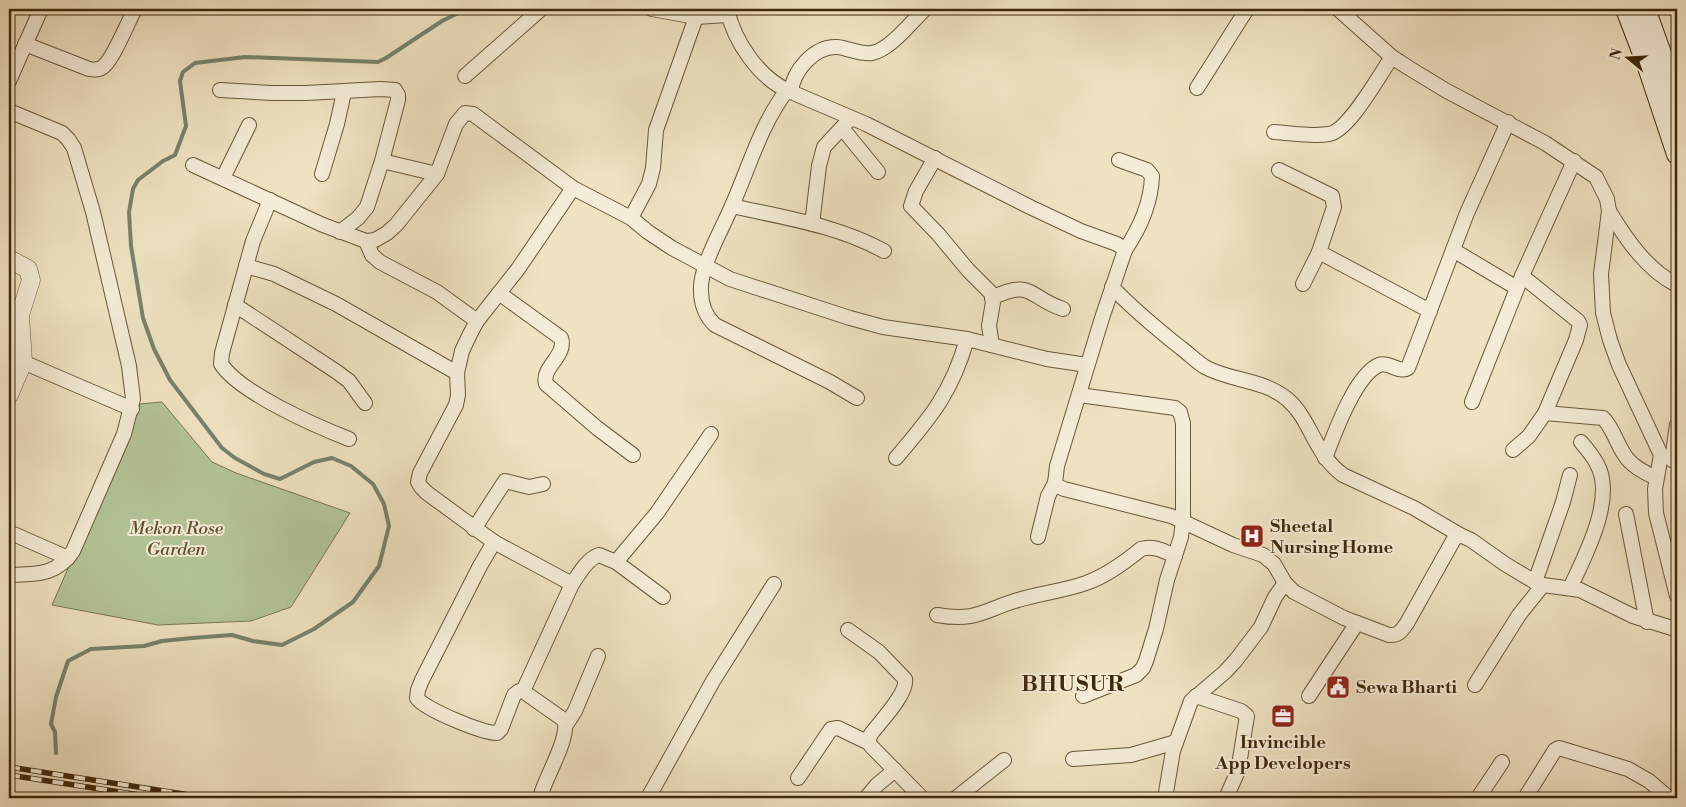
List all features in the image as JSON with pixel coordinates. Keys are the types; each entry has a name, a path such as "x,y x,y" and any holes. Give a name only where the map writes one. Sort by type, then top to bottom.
{"main road":[{"path":"1626,9 1647,64 1677,154"},
{"path":"1645,9 1677,98"}],"street":[{"path":"9,81 41,9"},
{"path":"25,44 89,69 102,68 109,59 135,9"},
{"path":"465,76 540,9"},
{"path":"652,9 696,13 728,12 741,46 759,70 789,91 847,123 935,158 1030,207 1081,231 1117,244 1125,250"},
{"path":"857,398 830,382 715,326 706,314 701,291 706,266 758,140 776,105 789,91 803,65 815,54 832,48 866,53 874,52 889,44 925,9"},
{"path":"1197,88 1247,9"},
{"path":"1338,9 1392,57 1445,90 1508,122 1574,161 1596,177 1607,199 1609,211 1601,274 1603,313 1610,340 1619,365 1670,459"},
{"path":"631,218 649,184 653,168 656,130 696,13"},
{"path":"1274,132 1317,135 1331,134 1339,130 1358,109 1392,57"},
{"path":"220,90 272,93 392,89 397,92 398,100 382,162 367,207 358,218 340,232"},
{"path":"322,174 337,124 344,92"},
{"path":"9,111 62,133 74,148 93,212 133,387 132,409 73,552 59,567 52,570 9,575"},
{"path":"193,165 340,232 366,241 375,240 396,225 437,174 456,124 461,116 468,113 480,118 573,188 631,218 657,239 730,279 850,318 902,332 967,340 1047,359 1087,366"},
{"path":"1325,458 1343,413 1368,373 1383,364 1402,370 1408,368 1467,213 1508,122"},
{"path":"847,123 878,172"},
{"path":"812,224 822,154 828,143 847,123"},
{"path":"223,178 249,125"},
{"path":"935,158 916,192 911,206 987,289 992,298 989,326 992,345"},
{"path":"1038,537 1048,496 1055,483 1057,466 1112,287 1125,250 1141,224 1148,199 1152,176 1148,170 1119,160"},
{"path":"1472,402 1519,282 1574,161"},
{"path":"382,162 437,174"},
{"path":"1279,170 1332,196 1334,207 1319,252 1303,284"},
{"path":"572,584 494,542 474,529 427,493 418,482 420,473 456,405 458,395 457,373 462,351 477,321 549,226 573,188"},
{"path":"270,200 257,229 220,359 224,369 258,395 349,440"},
{"path":"732,206 848,234 884,251"},
{"path":"1609,211 1636,250 1666,279 1677,285"},
{"path":"366,241 375,259 437,292 477,321"},
{"path":"1453,250 1519,282 1578,320 1580,324 1576,340 1545,413 1532,431 1513,450"},
{"path":"1319,252 1430,312"},
{"path":"9,259 28,269 31,280 20,315 16,359 9,395"},
{"path":"246,266 274,274 336,304 457,373"},
{"path":"1112,287 1146,320 1204,366 1252,381 1286,398 1298,412 1325,458 1343,476 1414,508 1471,540 1505,564 1539,583 1580,590 1647,622 1677,628"},
{"path":"992,298 1014,288 1021,289 1037,294 1054,306 1063,309"},
{"path":"499,293 561,338 562,350 546,376 546,384 597,428 633,455"},
{"path":"235,305 349,381 365,403"},
{"path":"896,458 943,400 955,377 967,340"},
{"path":"16,359 132,409"},
{"path":"1079,395 1169,407 1179,410 1182,417 1182,521 1180,543 1174,556 1156,629 1143,668 1136,676 1083,696"},
{"path":"1545,413 1603,418 1623,454 1631,463 1656,478"},
{"path":"1677,425 1670,459 1656,478 1656,513 1677,596"},
{"path":"616,562 657,513 711,434"},
{"path":"1570,588 1591,544 1600,515 1602,494 1600,469 1581,442"},
{"path":"1475,686 1539,583 1570,476"},
{"path":"474,529 506,481 529,487 543,484"},
{"path":"1055,483 1064,489 1182,521 1233,545 1263,555 1274,564 1289,589 1300,596 1357,623 1389,635 1399,634 1408,623 1454,539 1460,535"},
{"path":"1626,514 1647,622"},
{"path":"9,532 68,558"},
{"path":"494,542 422,680 417,698 428,707 465,724 496,733 501,729 514,694 524,691 564,720 566,725"},
{"path":"937,615 963,618 974,616 1019,600 1085,583 1113,570 1146,548 1158,549 1174,556"},
{"path":"524,691 526,682 572,584 588,563 597,555 616,562 663,597"},
{"path":"1165,798 1176,742 1187,709 1196,696 1225,672 1249,643 1261,627 1275,597 1285,583"},
{"path":"648,798 714,681 774,584"},
{"path":"1309,696 1357,623"},
{"path":"848,630 880,652 900,672 906,684 902,693 871,734 868,741 869,744"},
{"path":"540,798 564,736 566,725 598,656"},
{"path":"1196,696 1241,711 1247,716 1238,772 1226,798"},
{"path":"798,778 832,729 838,728 869,744 922,798"},
{"path":"1073,759 1131,755 1176,742"},
{"path":"1525,798 1555,750 1559,748 1628,769 1649,780 1666,797"},
{"path":"956,798 1004,760"},
{"path":"1478,798 1502,762"},
{"path":"866,798 877,785 895,770"}],"green space":[{"name":"Mekon Rose Garden","path":"162,402 212,462 236,473 350,513 291,607 251,621 158,625 52,605 140,404"}],"waterway":[{"path":"56,753 55,732 51,724 56,697 68,661 91,649 144,646 162,641 232,635 253,641 282,645 314,629 353,602 379,566 389,526 384,504 373,484 351,466 332,458 314,462 280,479 264,474 235,458 222,448 170,380 154,349 143,318 131,246 129,212 133,189 138,180 163,161 175,155 186,126 180,81 183,72 195,63 245,57 378,62 442,21 466,9"}],"railway":[{"path":"9,767 209,798"},
{"path":"9,775 159,798"}],"place":[{"name":"Sheetal Nursing Home","path":"1252,536"},
{"name":"Sewa Bharti","path":"1338,687"},
{"name":"Invincible App Developers","path":"1283,716"}],"district":[{"name":"BHUSUR","path":"1073,684"}]}
